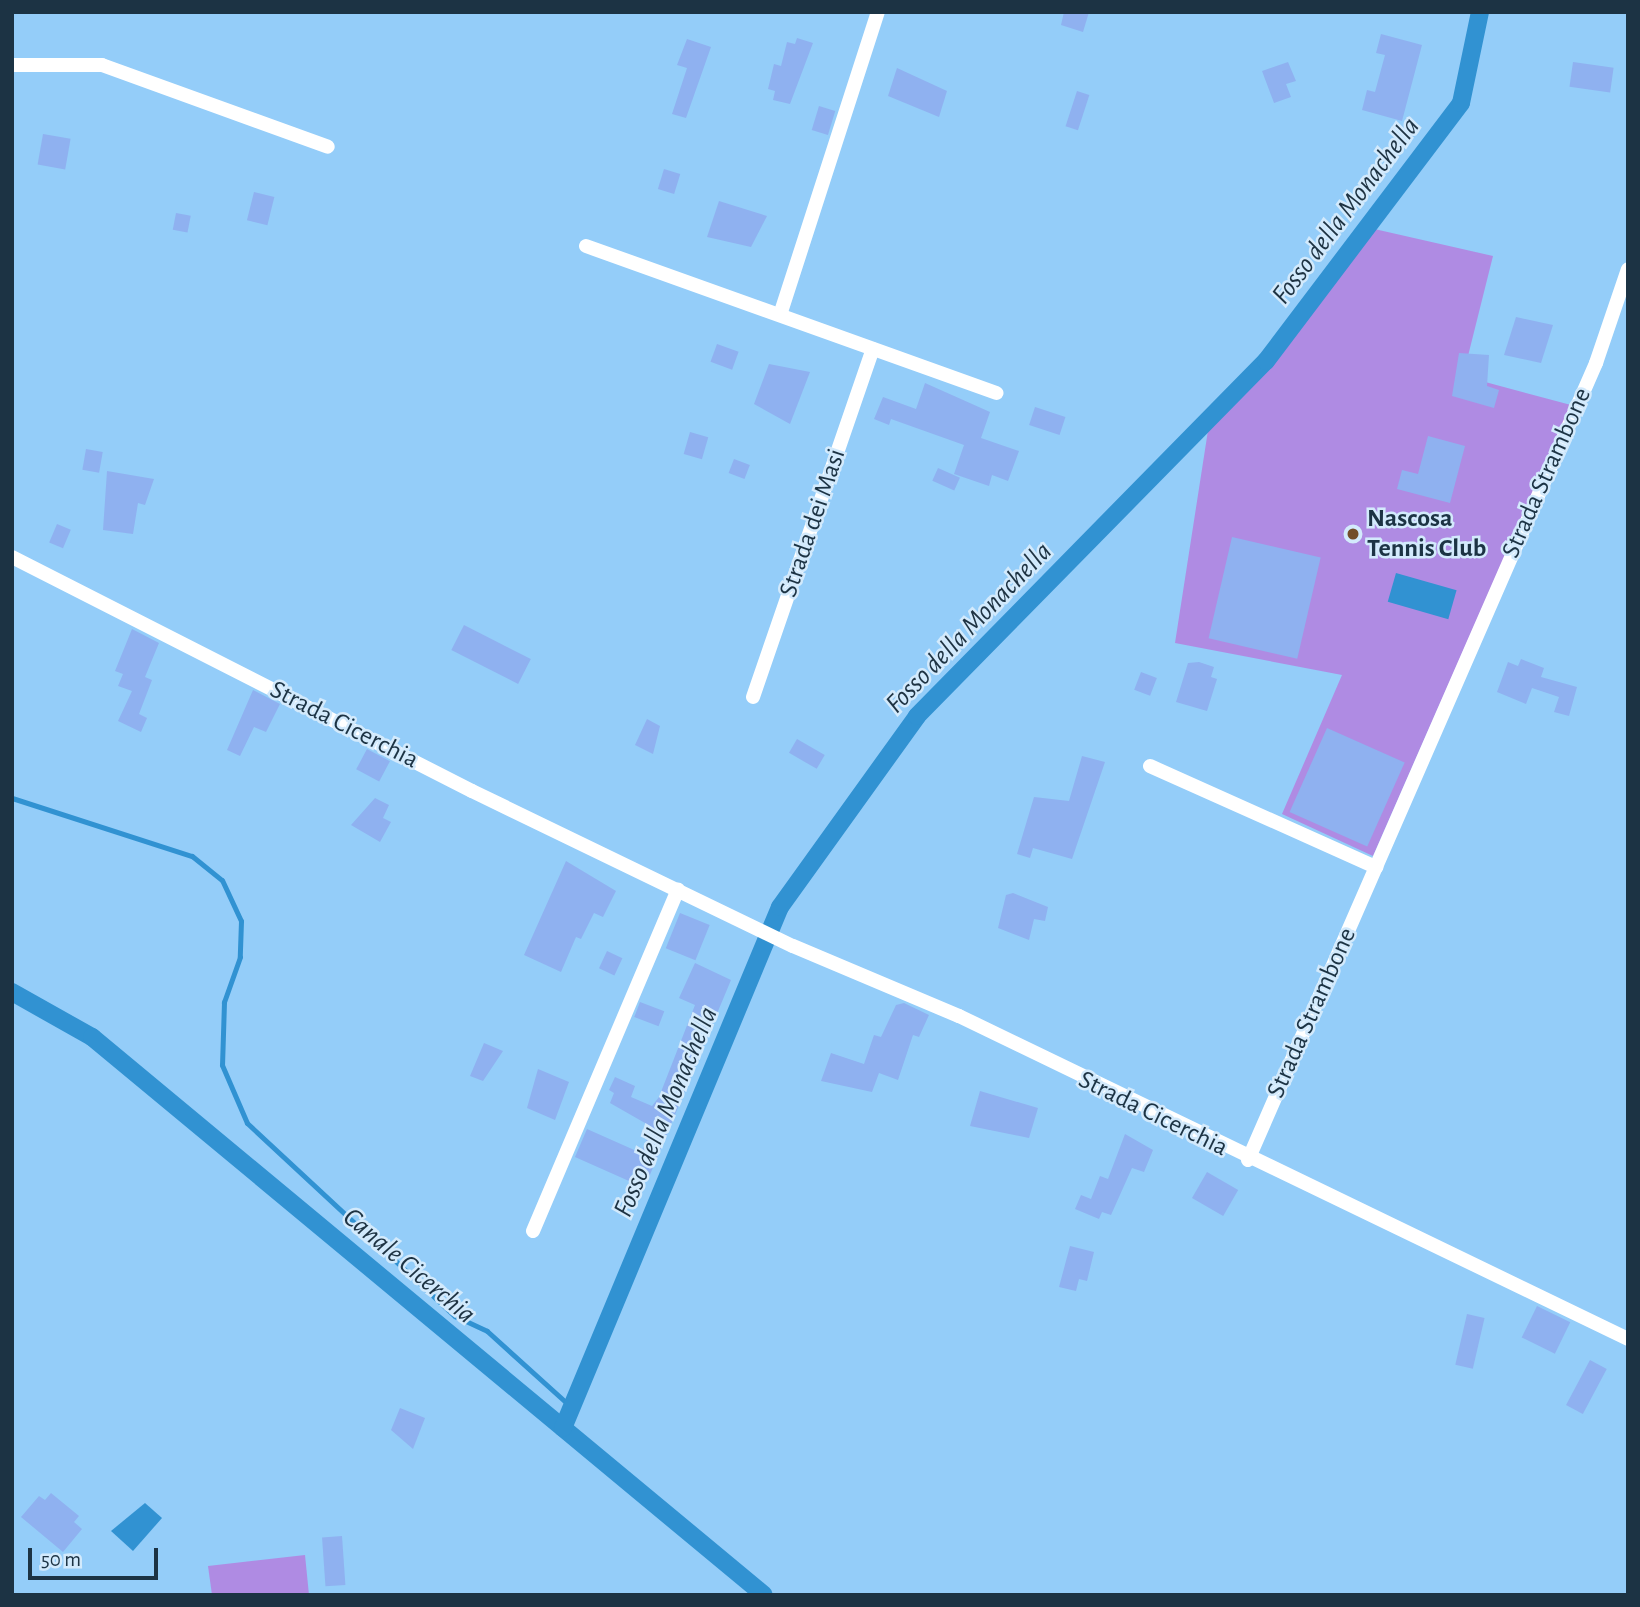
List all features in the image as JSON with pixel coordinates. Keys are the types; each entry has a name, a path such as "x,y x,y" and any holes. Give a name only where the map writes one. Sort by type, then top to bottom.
{"street":[{"path":"780,315 878,12"},
{"path":"12,65 102,65 328,147"},
{"path":"586,246 997,393"},
{"name":"Strada Strambone","path":"1248,1160 1596,363 1628,269"},
{"name":"Strada dei Masi","path":"753,697 873,349"},
{"name":"Strada Cicerchia","path":"12,557 793,946 959,1016 1248,1160 1628,1339"},
{"path":"1150,766 1376,867"},
{"path":"533,1231 678,889"}],"shaded area":[{"name":"Nascosa Tennis Club","path":"1370,228 1493,256 1463,376 1571,405 1373,856 1282,814 1342,675 1175,643 1209,424 1269,363"},
{"path":"305,1555 309,1595 212,1595 208,1566"}],"water":[{"path":"1396,573 1457,590 1448,619 1388,602"},
{"path":"145,1503 162,1518 133,1551 111,1531"}],"building":[{"path":"1064,12 1089,12 1083,32 1061,25"},
{"path":"1381,34 1422,45 1402,121 1362,110 1367,90 1375,92 1385,55 1376,53"},
{"path":"797,38 813,43 790,104 773,100 775,91 768,89 774,64 781,66 787,42 795,44"},
{"path":"687,39 711,47 686,118 672,114 687,68 677,65"},
{"path":"1288,62 1296,81 1286,84 1291,97 1274,103 1262,71"},
{"path":"1573,62 1614,68 1610,92 1570,87"},
{"path":"897,68 947,91 939,117 888,96"},
{"path":"1077,91 1089,95 1078,130 1066,126"},
{"path":"819,106 835,111 828,135 812,130"},
{"path":"43,134 71,139 65,169 38,165"},
{"path":"664,169 680,174 674,194 658,189"},
{"path":"254,192 274,197 267,225 247,220"},
{"path":"719,201 767,216 751,247 707,237"},
{"path":"176,213 191,216 187,233 173,230"},
{"path":"1516,317 1553,325 1541,363 1504,355"},
{"path":"717,344 739,352 732,370 711,362"},
{"path":"1459,353 1489,355 1487,386 1499,390 1494,408 1452,396"},
{"path":"769,364 810,372 790,424 754,404"},
{"path":"925,383 990,412 981,438 1019,451 1008,481 992,475 989,486 954,474 964,445 891,419 889,425 874,419 883,397 916,409"},
{"path":"1035,407 1065,417 1060,435 1029,425"},
{"path":"690,432 708,437 702,459 684,454"},
{"path":"1428,436 1465,446 1450,503 1397,489 1402,470 1418,474"},
{"path":"86,449 103,452 99,473 82,470"},
{"path":"734,459 750,465 744,479 729,473"},
{"path":"938,468 960,478 954,491 932,481"},
{"path":"107,471 154,479 145,505 138,503 133,534 103,530"},
{"path":"57,524 71,530 63,548 49,542"},
{"path":"1232,537 1321,557 1297,659 1209,638"},
{"path":"464,625 531,659 518,684 451,650"},
{"path":"132,629 159,643 145,677 152,680 139,714 147,718 141,732 118,721 132,691 118,686 123,674 115,671"},
{"path":"1521,659 1544,668 1541,677 1577,687 1569,716 1554,712 1559,697 1532,688 1526,704 1497,692 1508,662 1518,666"},
{"path":"1199,662 1214,667 1211,677 1217,679 1207,711 1176,702 1188,663"},
{"path":"1141,672 1157,678 1150,696 1134,690"},
{"path":"253,690 280,704 266,732 254,727 240,756 227,750"},
{"path":"647,719 660,726 653,754 635,745"},
{"path":"1327,728 1405,763 1367,847 1290,812"},
{"path":"797,739 825,755 817,769 789,753"},
{"path":"367,749 390,761 379,782 356,769"},
{"path":"1082,756 1105,762 1072,859 1033,848 1030,858 1017,854 1034,797 1069,801"},
{"path":"375,798 389,805 383,818 391,822 380,842 351,825"},
{"path":"566,861 616,891 603,917 594,913 581,939 576,937 561,972 524,955"},
{"path":"1013,893 1048,907 1045,921 1034,919 1029,940 998,928 1006,895"},
{"path":"680,913 710,925 695,960 666,948"},
{"path":"607,951 622,958 614,975 599,968"},
{"path":"695,963 731,980 649,1177 634,1170 629,1181 575,1157 587,1129 641,1153 652,1127 610,1103 614,1093 609,1090 615,1077 635,1086 631,1097 652,1106 659,1097 695,1005 679,998"},
{"path":"640,1002 664,1011 659,1026 634,1017"},
{"path":"904,1003 929,1015 919,1037 913,1035 898,1080 879,1073 872,1092 821,1081 831,1053 864,1064 874,1035 881,1037 896,1005"},
{"path":"484,1043 503,1051 483,1081 470,1076"},
{"path":"538,1069 569,1082 555,1120 527,1108"},
{"path":"980,1091 1038,1108 1029,1138 970,1126"},
{"path":"1125,1134 1153,1150 1144,1172 1132,1168 1111,1215 1102,1212 1099,1219 1075,1209 1081,1195 1091,1199 1100,1176 1108,1179"},
{"path":"1207,1172 1238,1190 1223,1216 1192,1198"},
{"path":"1070,1246 1094,1252 1087,1281 1079,1279 1076,1291 1059,1287"},
{"path":"1537,1306 1570,1322 1555,1354 1522,1337"},
{"path":"1467,1314 1485,1318 1473,1369 1455,1365"},
{"path":"1590,1360 1607,1369 1583,1414 1566,1405"},
{"path":"400,1408 425,1418 413,1449 391,1430"},
{"path":"51,1493 79,1516 74,1522 82,1529 63,1552 21,1517 39,1496 45,1500"},
{"path":"342,1536 345,1585 325,1586 322,1537"}],"waterway":[{"name":"Fosso della Monachella","path":"563,1428 780,907 917,716 1266,361 1461,103 1480,12"},
{"path":"12,798 192,856 222,880 241,921 240,957 224,1002 222,1065 247,1123 455,1316 487,1331 571,1407"},
{"name":"Canale Cicerchia","path":"12,992 92,1037 764,1595"}],"place":[{"name":"Nascosa Tennis Club","path":"1353,534"}]}
